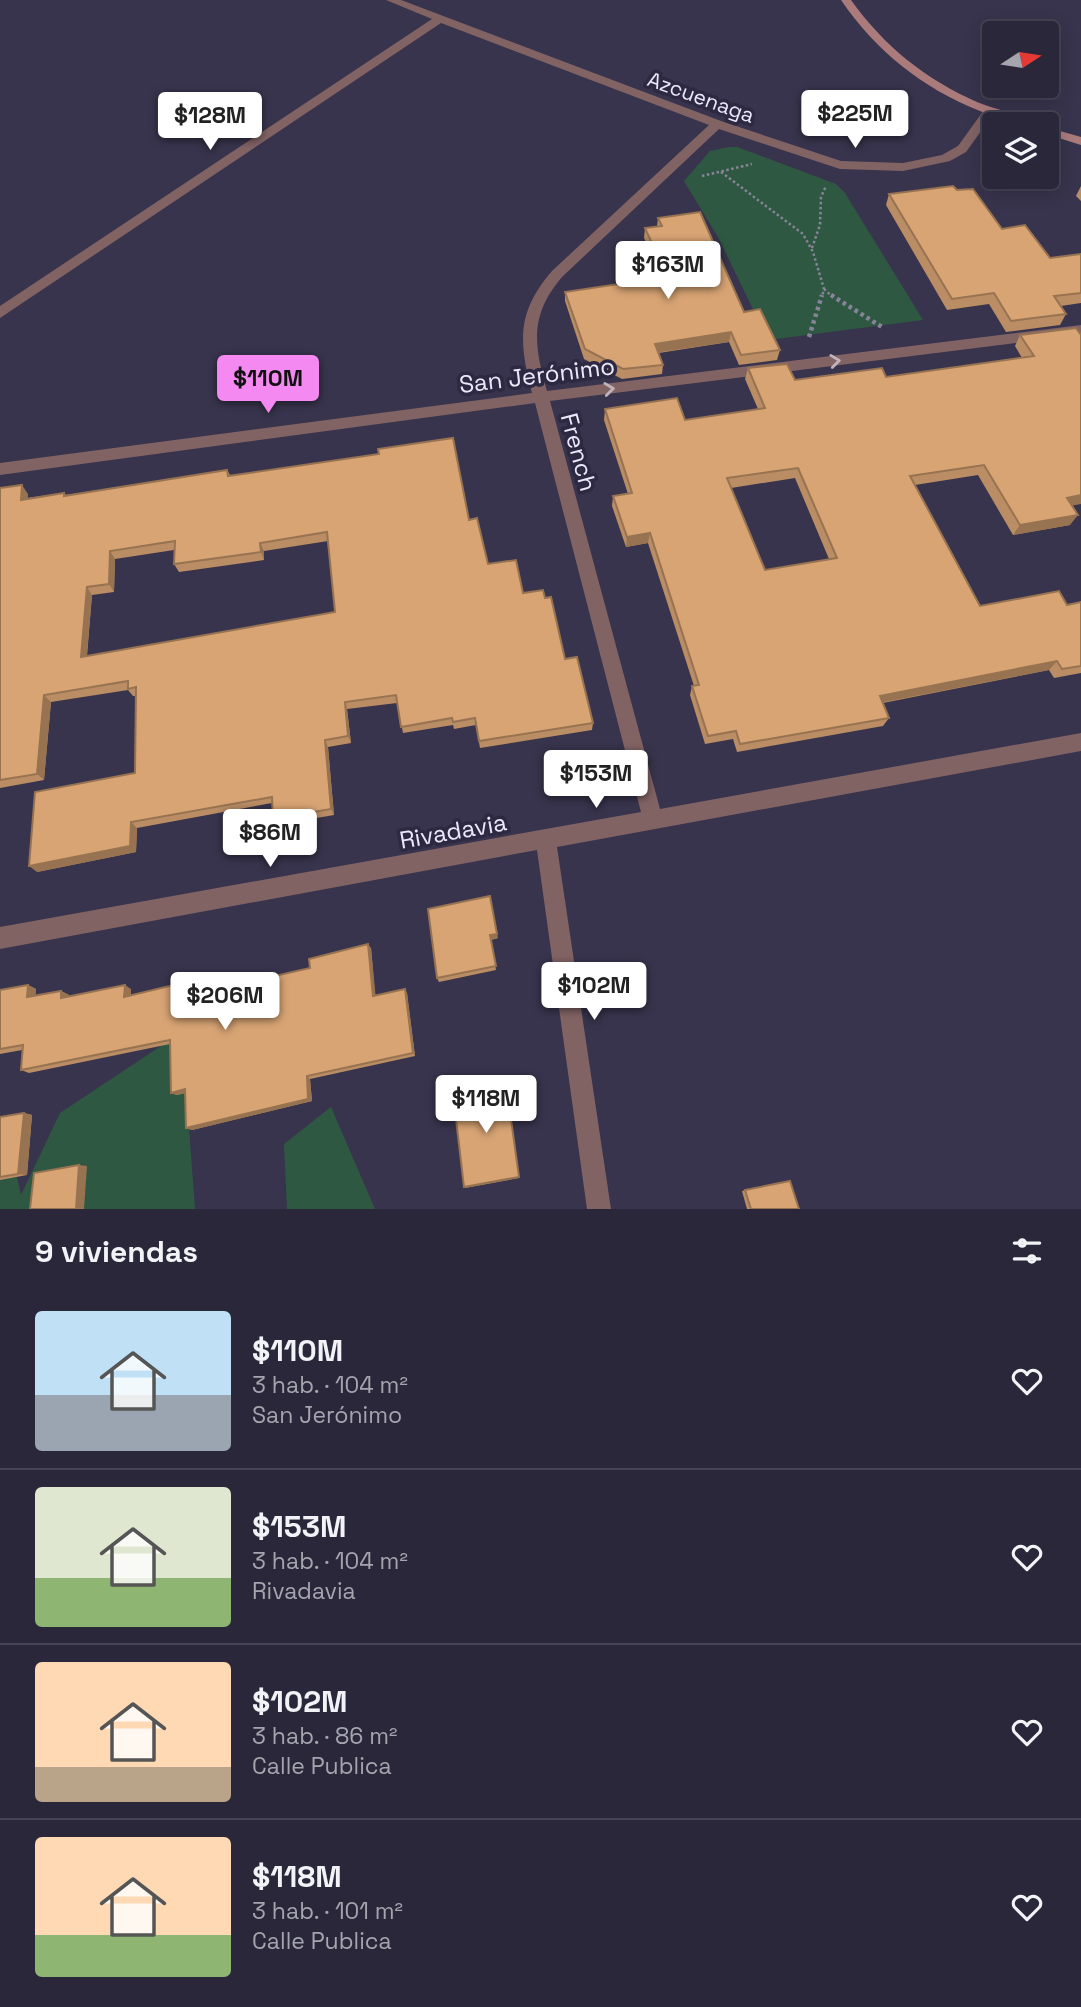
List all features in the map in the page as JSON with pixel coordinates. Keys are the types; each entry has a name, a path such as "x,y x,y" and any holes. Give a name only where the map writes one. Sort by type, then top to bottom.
{"main road":[{"path":"846,0 871,33 908,68 958,99 986,112"},
{"path":"1059,135 1081,141"}],"street":[{"name":"Azcuenaga","path":"391,0 796,153 839,165 903,167 946,158 962,149 982,121"},
{"path":"0,313 438,20"},
{"name":"French","path":"653,820 530,356 528,332 530,314 539,294 718,124"},
{"name":"San Jerónimo","path":"0,469 541,397 1081,330"},
{"name":"Rivadavia","path":"0,938 547,841 1081,742"},
{"path":"547,841 599,1209"}],"path":[{"path":"647,189 796,153"},
{"path":"811,248 820,225 821,197 839,165"},
{"path":"721,172 803,234 811,248 824,289 801,365"},
{"path":"824,289 865,319 926,349"}],"green space":[{"path":"737,147 836,184 845,193 923,320 768,340 718,237 684,181 710,151"},
{"path":"182,1032 195,1209 0,1209 0,1154 13,1160 21,1195 60,1113"},
{"path":"331,1107 375,1209 287,1209 284,1144"}],"building":[{"path":"953,186 957,190 973,189 1002,229 1025,225 1050,258 1081,254 1081,293 1054,296 1066,314 1011,321 994,293 952,299 889,194"},
{"path":"700,212 744,312 760,309 780,350 741,355 731,332 655,344 663,365 623,369 585,349 565,292 626,283 619,267 660,261 645,228 662,226 658,218"},
{"path":"1076,328 1081,335 1081,495 1067,498 1078,515 1020,525 984,465 910,476 980,606 1059,591 1067,605 1081,602 1081,666 1062,669 1057,661 880,696 889,718 740,744 736,731 708,736 692,686 699,685 650,533 627,537 613,496 632,493 605,409 677,398 685,420 765,408 748,368 787,364 795,380 882,368 886,377 1034,356 1020,335","holes":["798,468 837,558 765,570 727,478"]},
{"path":"453,438 469,520 477,518 488,564 516,560 523,593 543,590 545,598 551,597 565,659 577,657 593,723 479,741 475,718 453,722 452,718 401,727 396,695 345,702 348,736 325,740 331,809 273,819 272,797 131,822 130,846 29,866 35,792 135,773 136,687 128,689 128,681 44,695 37,774 0,780 0,488 22,485 21,500 64,493 64,496 227,470 228,476 379,454 378,449","holes":["327,532 335,612 81,657 87,587 109,584 110,551 175,541 174,564 261,552 260,543"]},
{"path":"490,896 497,934 490,935 496,966 437,978 428,909"},
{"path":"368,944 373,996 405,989 413,1053 307,1076 308,1099 186,1128 185,1089 171,1093 170,1040 21,1070 23,1045 0,1049 0,990 28,985 27,997 61,991 61,998 125,985 124,997 203,978 204,992 310,968 309,959"},
{"path":"506,1083 519,1177 464,1187 453,1093"},
{"path":"24,1113 18,1174 0,1177 0,1117"},
{"path":"79,1165 76,1209 30,1209 34,1173"},
{"path":"790,1181 799,1209 751,1209 745,1190"}]}
